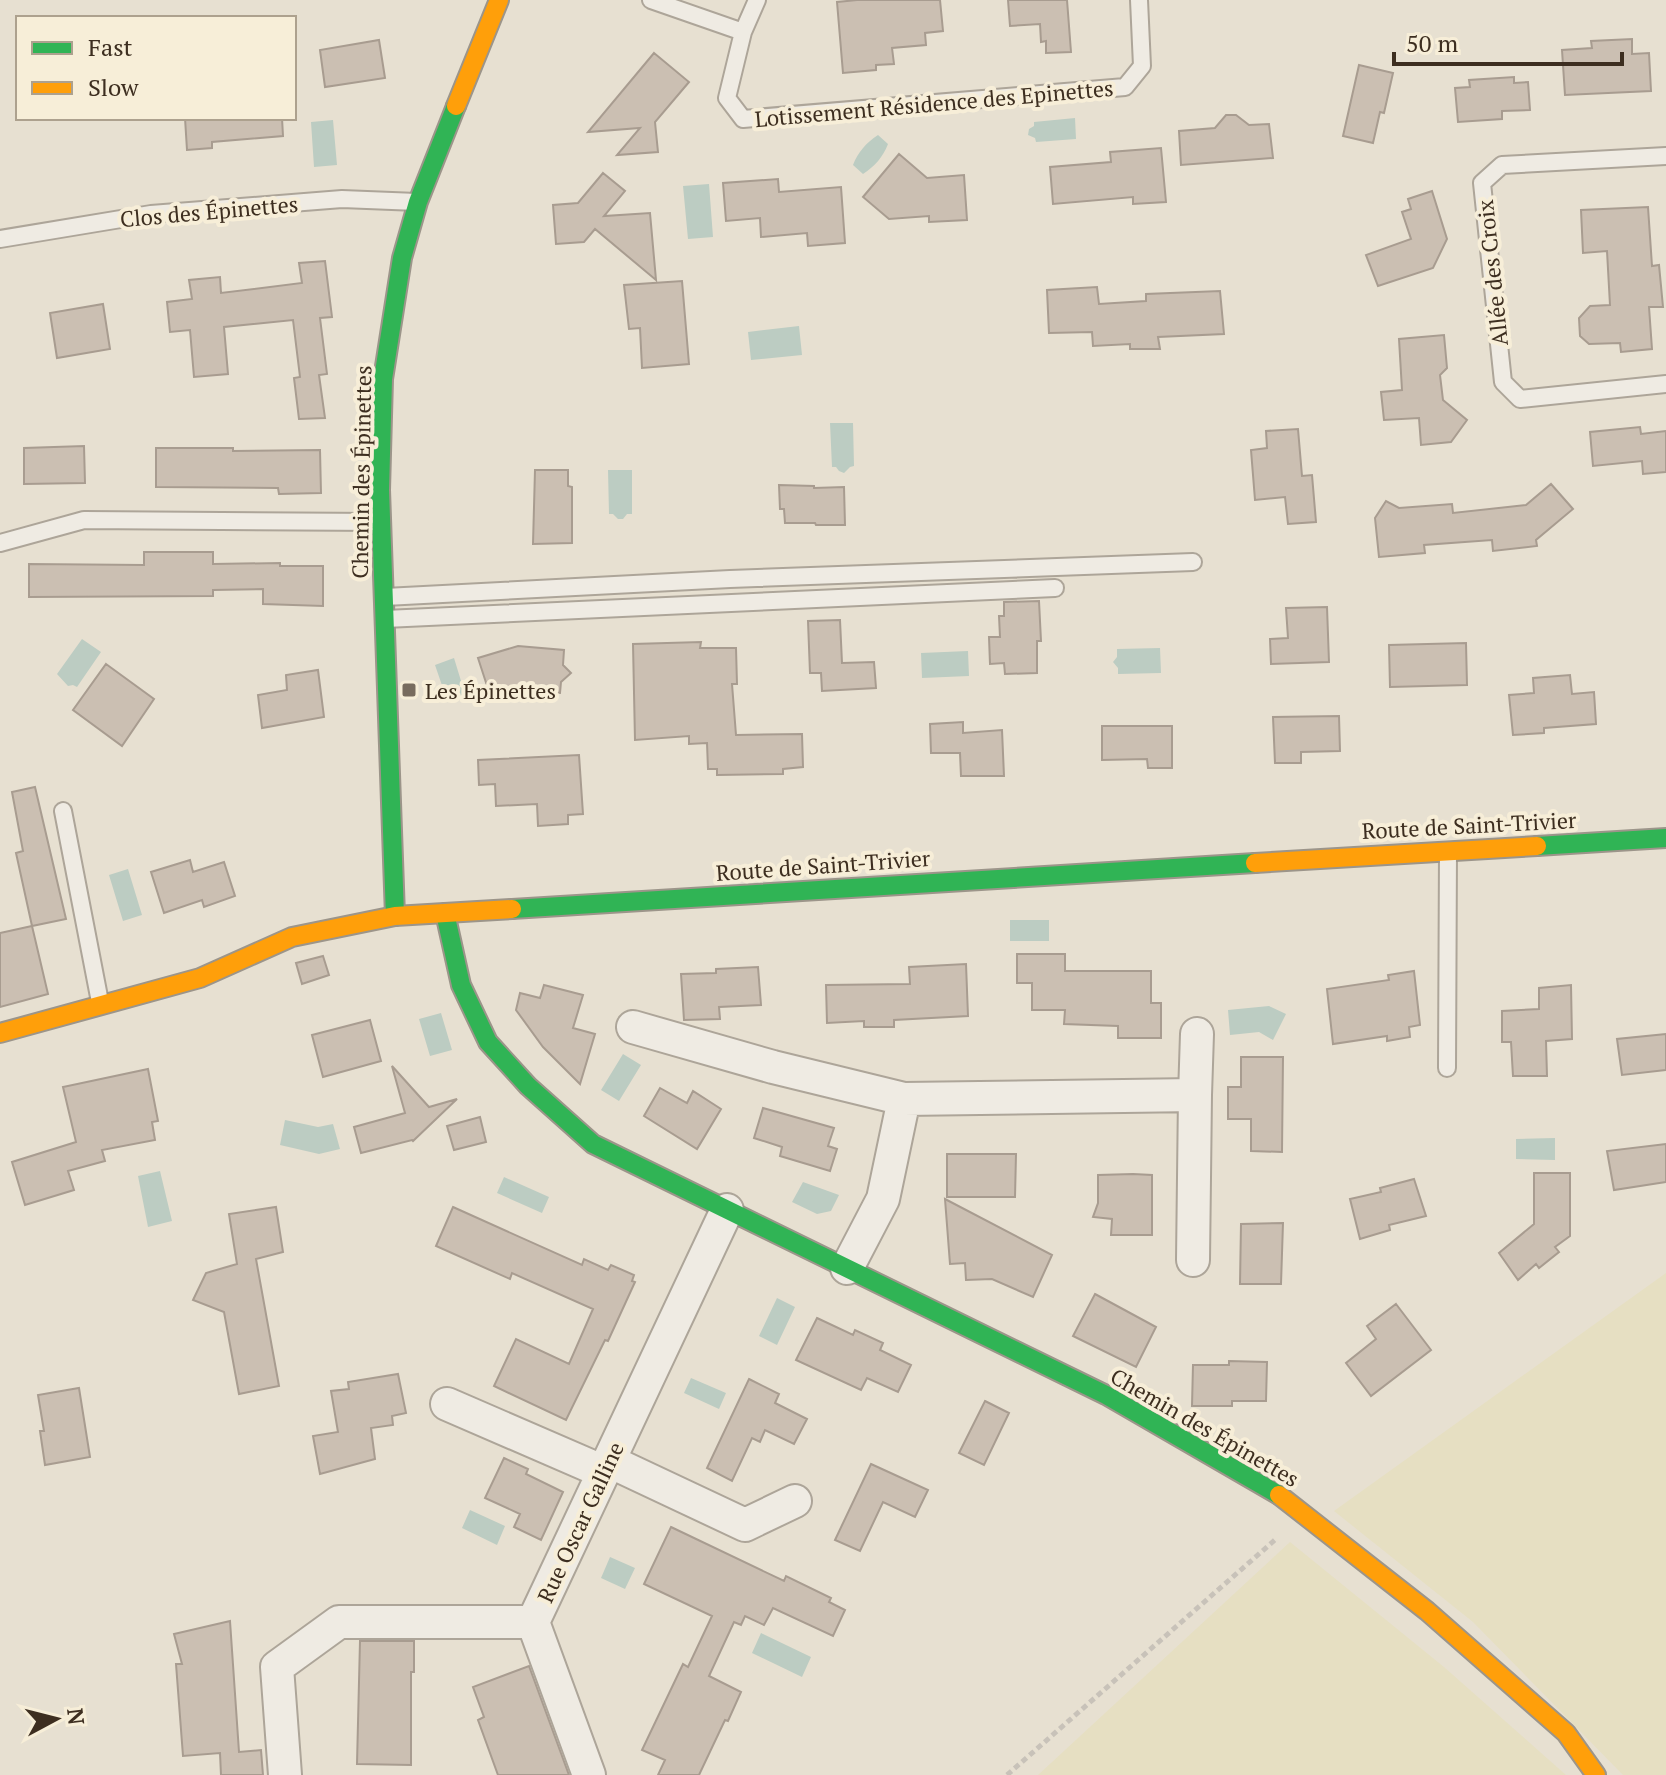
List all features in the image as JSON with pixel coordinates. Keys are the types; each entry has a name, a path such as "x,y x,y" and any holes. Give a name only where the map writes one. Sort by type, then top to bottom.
{"street":[{"name":"Chemin des Épinettes","path":"395,916 380,490 383,379 402,258 418,202 499,0"},
{"name":"Route de Saint-Trivier","path":"0,1033 200,978 292,937 395,916 1666,838"},
{"name":"Chemin des Épinettes","path":"445,913 461,985 488,1042 528,1086 593,1144 1106,1395 1277,1494 1427,1611 1555,1723 1566,1733 1596,1775"},
{"path":"633,1027 773,1067 904,1099 1195,1095"},
{"path":"1193,1260 1197,1034"},
{"path":"847,1268 883,1199 904,1099"},
{"name":"Rue Oscar Galline","path":"285,1775 277,1667 339,1622 533,1622 727,1210"},
{"path":"447,1404 607,1466 745,1525 795,1501"},
{"path":"533,1622 589,1775"}],"lane":[{"path":"651,0 743,32 757,0"},
{"name":"Lotissement Résidence des Epinettes","path":"743,32 727,98 743,119 1125,87 1142,66 1139,0"},
{"name":"Allée des Croix","path":"1666,156 1502,165 1482,183 1503,382 1520,399 1666,384"},
{"name":"Clos des Épinettes","path":"0,239 151,214 342,199 418,202"},
{"path":"0,543 84,520 381,523"},
{"path":"384,597 730,579 1193,562"},
{"path":"385,619 1055,588"},
{"path":"63,811 101,1004"},
{"path":"1447,1068 1448,851"}],"path":[{"path":"1007,1775 1303,1514"}],"shaded area":[{"path":"1075,118 1076,139 1036,142 1028,135 1034,122"},
{"path":"333,120 337,165 314,167 311,122"},
{"path":"878,135 888,144 878,161 863,174 853,165 863,148"},
{"path":"709,184 713,237 688,239 683,186"},
{"path":"799,326 802,355 751,360 748,332"},
{"path":"830,423 853,423 854,466 844,473 832,467"},
{"path":"608,470 632,470 632,514 627,514 623,519 609,514"},
{"path":"82,639 101,652 77,687 68,686 57,674"},
{"path":"1160,648 1161,673 1118,674 1113,662 1117,649"},
{"path":"968,651 969,676 922,678 921,653"},
{"path":"454,658 465,694 447,700 435,665"},
{"path":"128,869 142,915 123,921 109,875"},
{"path":"1010,920 1049,920 1049,941 1010,941"},
{"path":"1269,1006 1286,1014 1273,1040 1259,1032 1230,1035 1228,1010"},
{"path":"441,1013 452,1050 430,1056 419,1019"},
{"path":"623,1054 641,1065 619,1101 601,1090"},
{"path":"285,1120 318,1127 333,1124 340,1149 319,1154 280,1145"},
{"path":"1555,1138 1555,1160 1516,1159 1516,1139"},
{"path":"160,1171 172,1221 148,1227 138,1176"},
{"path":"504,1177 549,1197 542,1213 497,1193"},
{"path":"803,1182 839,1195 831,1211 817,1214 792,1202"},
{"path":"1666,1273 1666,1775 1623,1775 1473,1622 1334,1511"},
{"path":"777,1298 795,1307 777,1345 759,1336"},
{"path":"691,1378 726,1393 719,1409 684,1393"},
{"path":"470,1510 505,1526 497,1545 462,1528"},
{"path":"1290,1542 1444,1667 1566,1775 1038,1775"},
{"path":"610,1557 635,1568 625,1589 601,1578"},
{"path":"761,1633 811,1657 802,1677 752,1653"}],"building":[{"path":"940,0 943,31 925,33 926,45 892,48 894,64 876,65 876,70 843,73 837,2"},
{"path":"1008,0 1067,0 1071,52 1046,53 1046,41 1041,42 1040,24 1010,26"},
{"path":"1632,39 1632,54 1649,53 1651,91 1565,95 1562,50 1592,48 1591,41"},
{"path":"379,40 385,78 325,87 320,50"},
{"path":"654,53 689,82 655,122 658,152 617,155 640,128 588,132"},
{"path":"1359,65 1393,73 1373,143 1343,136"},
{"path":"1514,77 1514,83 1528,82 1530,110 1502,111 1502,119 1458,122 1455,88 1470,87 1469,80"},
{"path":"1226,115 1236,115 1249,125 1269,124 1273,158 1181,165 1179,131 1215,128"},
{"path":"185,120 282,120 283,136 212,142 212,148 187,150"},
{"path":"1161,148 1166,202 1133,204 1133,197 1053,204 1050,167 1111,162 1110,152"},
{"path":"899,154 927,178 964,175 967,220 929,222 929,216 889,219 863,197"},
{"path":"603,173 625,191 604,216 650,213 656,280 595,229 584,242 556,244 553,205 578,203"},
{"path":"778,179 779,192 841,187 845,243 808,246 807,233 761,237 760,218 726,221 723,183"},
{"path":"1432,191 1447,239 1433,268 1378,286 1366,255 1411,239 1402,212 1411,209 1408,199"},
{"path":"1648,207 1652,266 1659,265 1663,307 1649,307 1652,349 1621,352 1620,343 1589,344 1580,336 1579,318 1590,306 1610,305 1607,251 1583,253 1581,210"},
{"path":"325,261 332,317 320,318 327,374 319,375 325,418 299,419 294,378 300,377 293,320 224,327 228,374 194,377 190,330 170,332 167,302 192,299 189,280 220,277 221,293 302,283 299,263"},
{"path":"682,281 689,364 642,368 640,328 629,329 624,285"},
{"path":"1097,287 1099,304 1146,301 1146,294 1220,291 1224,334 1158,337 1160,349 1130,349 1130,344 1093,346 1092,332 1049,333 1047,290"},
{"path":"103,304 110,349 57,358 50,313"},
{"path":"1444,335 1447,368 1440,375 1443,400 1467,420 1451,442 1421,445 1419,418 1384,420 1381,392 1402,390 1399,339"},
{"path":"1640,427 1641,434 1666,431 1666,472 1643,474 1642,461 1593,466 1590,432"},
{"path":"1298,429 1302,476 1312,475 1316,522 1288,524 1285,497 1255,500 1251,450 1267,448 1266,431"},
{"path":"84,446 85,483 24,484 24,448"},
{"path":"156,448 320,450 321,493 279,494 278,488 156,487"},
{"path":"535,470 568,470 568,486 572,487 572,543 533,544"},
{"path":"1551,484 1573,509 1536,540 1537,546 1493,551 1492,540 1424,545 1425,553 1379,557 1375,518 1386,501 1399,508 1452,504 1453,513 1526,505"},
{"path":"779,485 844,487 845,525 785,523 784,509 780,509"},
{"path":"144,552 213,552 213,564 323,566 323,606 263,604 263,589 213,590 213,596 29,597 29,564 144,565"},
{"path":"1039,601 1041,641 1037,641 1037,673 1005,674 1004,663 990,664 989,637 1000,637 999,616 1004,616 1004,602"},
{"path":"1327,607 1329,662 1271,664 1270,639 1288,638 1286,608"},
{"path":"840,620 842,663 874,662 876,688 822,691 821,673 810,673 808,621"},
{"path":"701,642 700,648 736,648 737,684 732,684 736,735 802,734 803,767 783,769 783,774 717,775 717,769 708,769 707,743 689,744 689,736 635,740 633,644"},
{"path":"1466,643 1467,685 1390,687 1389,645"},
{"path":"518,646 564,650 563,665 571,673 561,682 560,693 518,689 491,698 478,658"},
{"path":"106,664 154,699 122,746 73,710"},
{"path":"318,670 324,717 262,728 258,695 287,690 286,675"},
{"path":"1570,675 1572,694 1594,692 1596,724 1544,728 1544,733 1513,735 1509,695 1534,693 1533,678"},
{"path":"1339,716 1340,751 1301,752 1301,763 1275,763 1273,717"},
{"path":"963,722 963,733 1002,730 1004,776 961,776 960,753 931,753 930,724"},
{"path":"1102,726 1172,726 1172,768 1148,768 1147,759 1102,760"},
{"path":"579,755 583,814 568,815 568,824 538,826 537,804 496,806 495,784 479,785 478,760"},
{"path":"35,787 66,919 32,926 16,853 23,851 12,792"},
{"path":"190,860 193,872 224,862 235,896 204,907 202,900 164,913 151,872"},
{"path":"32,926 48,994 0,1007 0,933"},
{"path":"1017,954 1065,954 1065,971 1151,971 1151,1003 1161,1003 1161,1038 1118,1038 1118,1026 1064,1024 1065,1010 1032,1010 1032,983 1017,983"},
{"path":"323,956 329,975 302,984 296,963"},
{"path":"966,964 968,1016 894,1020 894,1027 864,1027 864,1021 827,1023 826,985 910,984 909,967"},
{"path":"758,967 761,1005 719,1007 720,1019 684,1020 681,974"},
{"path":"1414,971 1420,1025 1409,1027 1410,1037 1387,1041 1387,1036 1333,1044 1327,989 1389,980 1388,975"},
{"path":"544,985 583,995 573,1028 595,1034 580,1084 543,1047 516,1010 520,993 540,998"},
{"path":"1571,985 1572,1039 1546,1041 1547,1076 1513,1076 1511,1042 1502,1042 1502,1011 1539,1009 1539,988"},
{"path":"370,1020 381,1061 323,1077 312,1035"},
{"path":"1666,1034 1666,1070 1622,1075 1617,1039"},
{"path":"1241,1057 1283,1057 1282,1152 1251,1151 1251,1119 1228,1119 1228,1087 1241,1087"},
{"path":"392,1066 429,1107 457,1099 413,1141 361,1153 354,1127 405,1113"},
{"path":"148,1069 158,1121 152,1122 155,1140 102,1150 105,1161 68,1171 74,1190 25,1205 12,1162 76,1142 63,1087"},
{"path":"660,1088 687,1103 693,1091 721,1109 697,1149 644,1116"},
{"path":"763,1108 834,1128 828,1146 837,1149 830,1171 780,1156 782,1147 754,1138"},
{"path":"480,1117 486,1142 454,1150 447,1126"},
{"path":"1666,1144 1666,1182 1614,1190 1607,1151"},
{"path":"947,1154 1016,1154 1015,1197 947,1197"},
{"path":"1534,1173 1570,1173 1570,1236 1555,1247 1559,1252 1539,1268 1536,1264 1518,1280 1499,1253 1534,1224"},
{"path":"1098,1175 1152,1175 1152,1235 1111,1235 1112,1219 1093,1217 1098,1203"},
{"path":"1414,1179 1426,1216 1389,1225 1390,1230 1360,1239 1350,1199 1381,1192 1380,1188"},
{"path":"945,1199 1052,1255 1033,1297 992,1279 966,1280 965,1263 950,1264"},
{"path":"276,1207 283,1252 256,1259 279,1386 239,1394 224,1312 193,1300 206,1273 237,1264 229,1214"},
{"path":"453,1207 582,1265 584,1259 608,1270 611,1265 634,1275 632,1281 635,1282 608,1341 605,1340 566,1420 494,1386 516,1339 569,1364 593,1309 512,1273 510,1279 436,1246"},
{"path":"1283,1223 1281,1284 1240,1284 1241,1224"},
{"path":"1095,1294 1156,1327 1136,1367 1073,1336"},
{"path":"1396,1304 1431,1350 1371,1396 1346,1363 1376,1339 1367,1326"},
{"path":"817,1318 853,1335 855,1330 883,1343 880,1350 911,1365 898,1392 867,1378 861,1390 796,1360"},
{"path":"1229,1361 1267,1362 1266,1401 1232,1401 1232,1406 1192,1406 1193,1365 1229,1365"},
{"path":"398,1374 406,1413 392,1416 393,1425 371,1428 375,1459 320,1474 313,1436 338,1432 331,1391 349,1389 348,1382"},
{"path":"749,1379 779,1394 775,1403 807,1419 794,1444 765,1430 760,1442 752,1438 732,1481 707,1468"},
{"path":"79,1388 90,1457 45,1465 38,1395"},
{"path":"985,1401 1009,1413 984,1465 959,1453"},
{"path":"504,1458 528,1469 526,1474 563,1492 541,1540 514,1527 520,1514 485,1498"},
{"path":"871,1464 928,1490 915,1517 883,1502 860,1551 835,1540"},
{"path":"671,1527 784,1581 786,1576 831,1598 829,1602 845,1610 833,1636 773,1608 764,1625 745,1616 741,1625 734,1622 709,1676 741,1692 699,1775 658,1775 665,1760 642,1750 683,1664 688,1667 712,1616 644,1584"},
{"path":"230,1621 239,1752 261,1750 263,1775 221,1775 220,1753 183,1756 176,1664 182,1664 174,1634"},
{"path":"360,1641 414,1641 411,1765 357,1764"},
{"path":"529,1666 569,1775 498,1775 478,1720 484,1717 473,1687"}],"traffic: fast":[{"path":"395,916 380,490 383,379 402,258 418,202 456,106"},
{"path":"1537,846 1666,838"},
{"path":"512,909 1255,863"},
{"path":"445,913 461,985 488,1042 528,1086 593,1144 1106,1395 1279,1495"}],"traffic: slow":[{"path":"456,106 499,0"},
{"path":"1255,863 1537,846"},
{"path":"0,1033 200,978 292,937 395,916 512,909"},
{"path":"1279,1495 1427,1611 1566,1733 1596,1775"}],"place":[{"name":"Les Épinettes","path":"409,690"}]}
